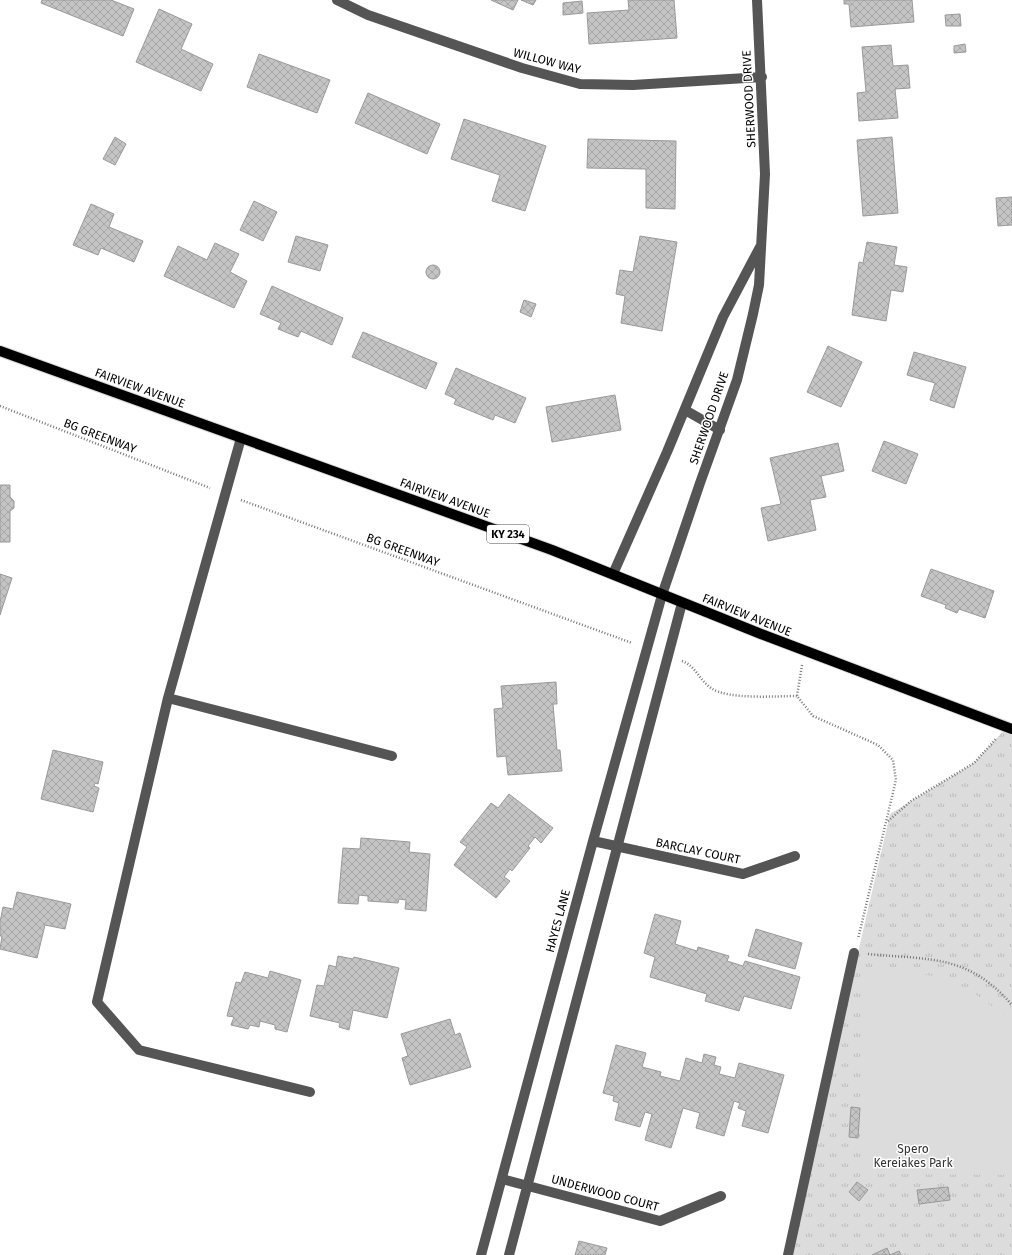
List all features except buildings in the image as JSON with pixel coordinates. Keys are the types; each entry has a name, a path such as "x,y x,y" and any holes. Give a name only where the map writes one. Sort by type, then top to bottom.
{"main road":[{"name":"FAIRVIEW AVENUE","path":"0,351 552,550 805,651 1010,728"}],"street":[{"name":"WILLOW WAY","path":"337,0 368,15 514,66 580,84 633,85 762,77"},
{"name":"SHERWOOD DRIVE","path":"662,595 737,380 759,285 765,174 762,77 757,0"},
{"name":"SHERWOOD DRIVE","path":"613,574 685,410 723,317 761,246"},
{"path":"685,410 720,430"},
{"path":"241,438 168,698 97,1002 139,1050 310,1092"},
{"name":"HAYES LANE","path":"481,1255 593,841 662,595"},
{"path":"509,1255 526,1186 682,603"},
{"path":"168,698 392,756"},
{"name":"BARCLAY COURT","path":"593,841 743,874 795,856"},
{"path":"788,1255 854,953"},
{"name":"UNDERWOOD COURT","path":"502,1180 660,1221 721,1196"}],"path":[{"name":"BG GREENWAY","path":"0,406 225,494 648,648"},
{"path":"805,651 797,696 813,716 878,745 893,760 896,780 888,822 854,953 943,961 965,968 983,977 998,988 1012,1005"},
{"path":"668,656 690,664 711,688 733,696 797,696"},
{"path":"888,822 911,801 974,763 1010,728"}],"green space":[{"name":"Spero Kereiakes Park","path":"1007,727 1012,729 1012,1255 788,1255 890,814 974,763"},
{"path":"885,968 939,977 969,990 1012,1020 1012,1175 862,1174 864,970"}]}
